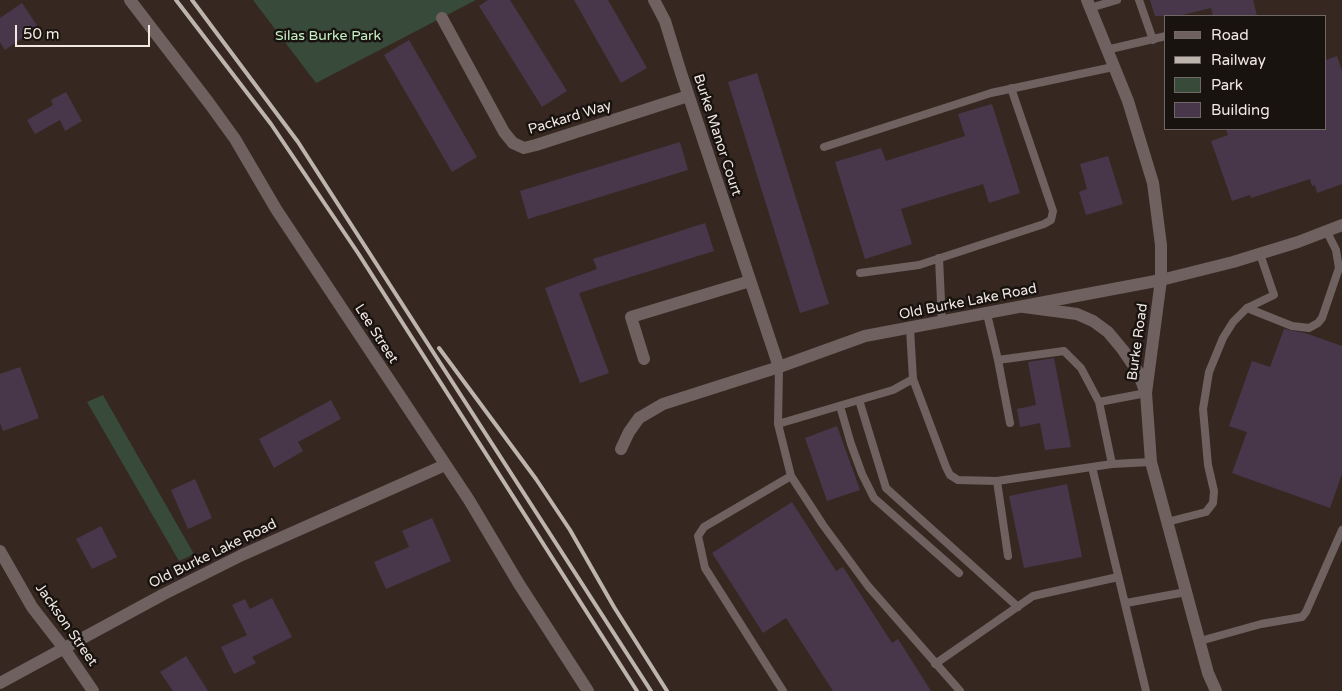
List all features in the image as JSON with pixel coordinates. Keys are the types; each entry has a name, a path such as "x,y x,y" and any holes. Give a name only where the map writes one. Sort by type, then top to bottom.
{"street":[{"name":"Lee Street","path":"130,0 235,139 276,209 445,465 588,691"},
{"name":"Burke Manor Court","path":"654,0 665,21 688,96 779,367"},
{"name":"Burke Road","path":"1089,4 1128,101 1153,183 1161,245 1161,280 1146,393 1151,462 1208,673 1216,691"},
{"name":"Packard Way","path":"442,18 504,132 513,143 524,148 688,96"},
{"name":"Old Burke Lake Road","path":"621,449 629,432 639,418 663,404 779,367 865,336 942,323 1161,280 1260,254 1342,225"},
{"path":"644,360 631,318 750,281"},
{"path":"1024,307 1077,314 1093,321 1108,332 1123,350 1138,372 1146,393"},
{"name":"Old Burke Lake Road","path":"0,683 63,647 242,555 445,465"},
{"name":"Jackson Street","path":"0,551 32,608 63,647 93,691"}],"lane":[{"path":"1089,4 1116,0"},
{"path":"1140,0 1153,40"},
{"path":"1106,50 1164,37"},
{"path":"824,147 991,93 1113,67"},
{"path":"860,274 919,265 1044,224 1051,220 1053,211 1011,88"},
{"path":"1248,308 1292,326 1309,328 1318,323 1322,318 1339,268 1336,250 1326,230"},
{"path":"1167,522 1206,512 1213,503 1214,491 1208,465 1203,409 1209,372 1223,338 1233,322 1248,308 1274,295 1260,254"},
{"path":"939,258 942,323"},
{"path":"987,314 1010,423"},
{"path":"910,328 913,379 950,475 958,480 997,481 1112,464 1151,462"},
{"path":"998,360 1064,351 1081,368 1099,402 1112,464"},
{"path":"779,367 778,424 790,476 868,586 960,691"},
{"path":"778,424 893,390 913,379"},
{"path":"1099,402 1146,393"},
{"path":"859,400 886,488 1018,607"},
{"path":"840,406 854,452 874,498 959,573"},
{"path":"1092,467 1146,691"},
{"path":"783,691 704,568 698,536 704,527 790,476"},
{"path":"997,481 1008,556"},
{"path":"1200,641 1261,624 1302,617 1314,595 1342,530"},
{"path":"935,664 1033,596 1118,577"},
{"path":"1126,603 1186,592"}],"green space":[{"name":"Silas Burke Park","path":"253,0 476,0 316,83"},
{"path":"103,395 194,554 179,561 87,402"}],"building":[{"path":"488,0 510,0 567,91 542,107 479,6"},
{"path":"574,0 608,0 647,68 621,83"},
{"path":"1150,0 1253,0 1257,15 1213,15 1211,8 1182,15 1155,16"},
{"path":"22,3 38,27 5,50 0,42 0,18"},
{"path":"409,40 477,157 452,172 384,55"},
{"path":"1337,56 1342,71 1342,184 1317,193 1315,185 1312,186 1310,179 1251,198 1250,195 1232,201 1211,141 1228,135 1226,130 1327,130 1327,60"},
{"path":"757,73 829,304 800,313 728,82"},
{"path":"66,92 82,121 65,131 60,120 35,134 27,120 53,105 51,100"},
{"path":"992,104 1020,193 989,203 983,184 901,209 912,244 865,259 835,162 881,148 886,161 965,136 958,114"},
{"path":"680,142 688,170 528,219 520,191"},
{"path":"1108,156 1123,204 1086,215 1079,192 1087,189 1080,164"},
{"path":"705,223 714,251 579,293 609,373 580,383 545,288 597,269 593,259"},
{"path":"1284,329 1305,333 1342,346 1342,474 1330,508 1232,473 1247,432 1229,426 1252,361 1270,367"},
{"path":"1054,358 1071,447 1045,450 1040,423 1020,427 1017,409 1036,405 1028,362"},
{"path":"20,367 39,418 3,431 0,423 0,374"},
{"path":"331,400 341,419 298,442 303,451 274,468 259,439"},
{"path":"837,426 860,490 827,501 805,438"},
{"path":"195,479 212,518 188,529 171,490"},
{"path":"1067,484 1082,557 1024,568 1009,496"},
{"path":"792,502 836,571 843,567 892,643 898,639 931,691 833,691 786,618 763,633 712,553"},
{"path":"432,518 451,561 386,589 374,562 409,547 402,531"},
{"path":"101,526 117,557 92,569 76,539"},
{"path":"272,598 292,637 252,657 256,663 234,674 221,647 247,635 232,605 245,599 250,609"},
{"path":"186,656 208,691 173,691 160,672"}],"railway":[{"path":"176,0 271,124 358,253 637,691"},
{"path":"192,0 298,142 651,691"},
{"path":"439,348 536,479 570,530 614,607 667,691"}]}
